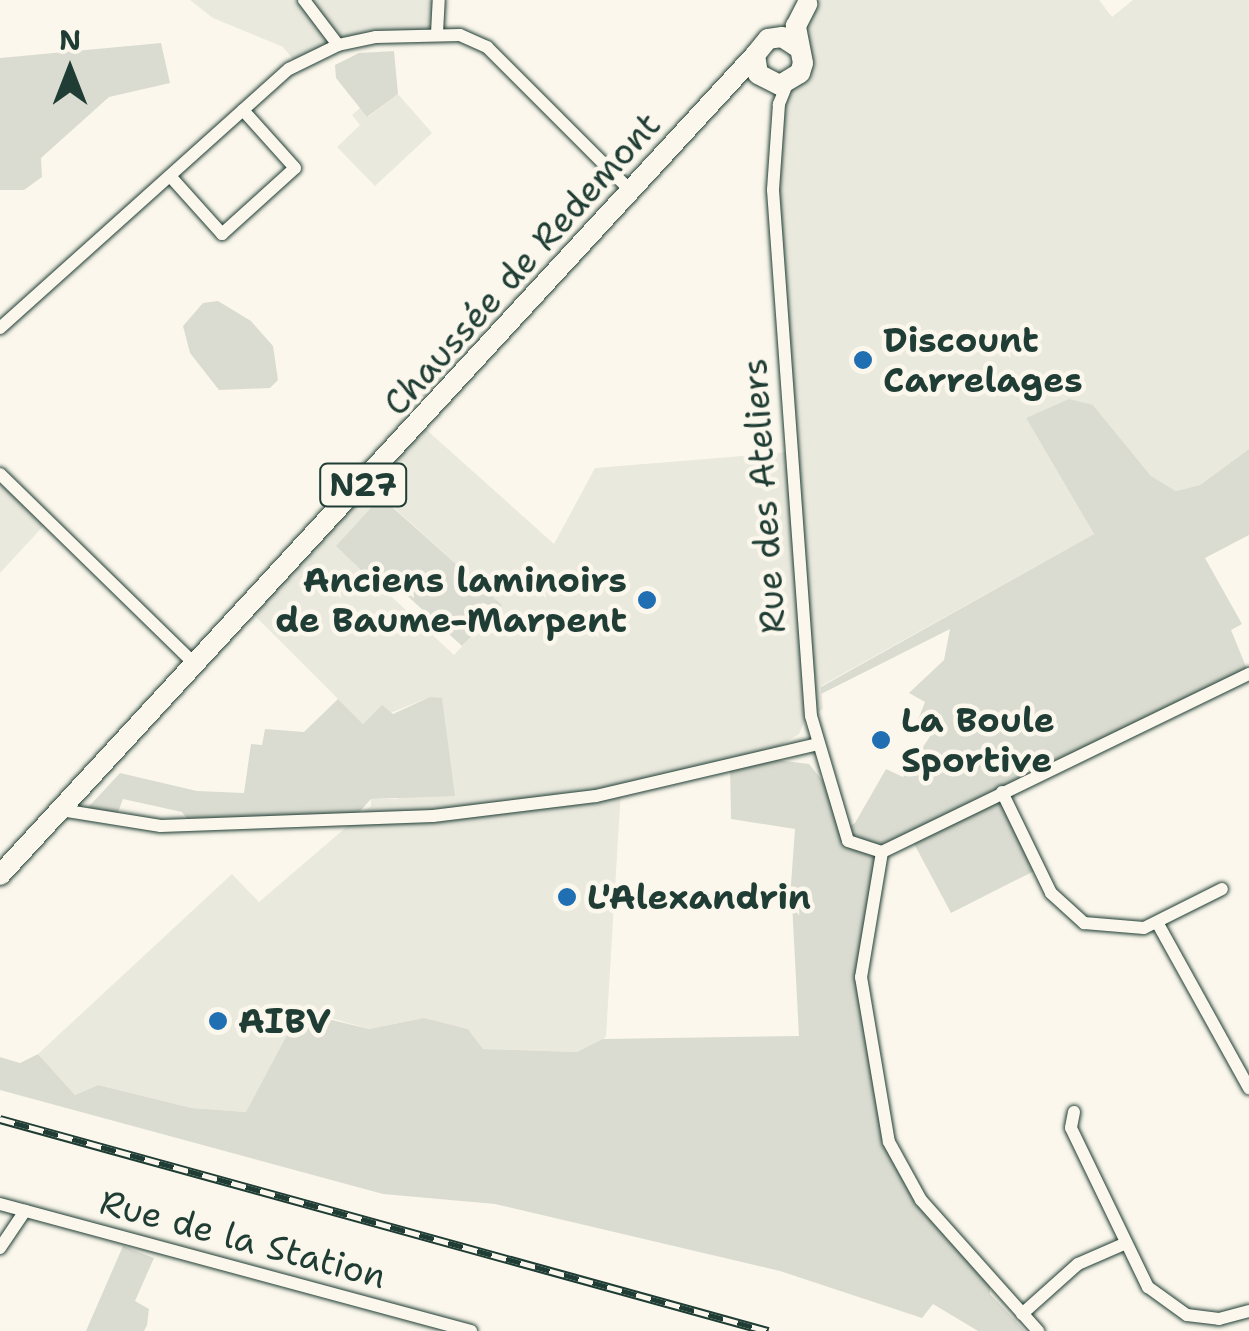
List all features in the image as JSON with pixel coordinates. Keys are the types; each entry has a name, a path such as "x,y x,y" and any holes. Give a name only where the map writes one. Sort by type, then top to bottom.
{"main road":[{"name":"N27","path":"755,55 808,2"},
{"name":"N27","path":"775,88 802,68 796,26 808,2"},
{"path":"775,37 800,48"},
{"path":"722,92 775,88 755,55"},
{"name":"Chaussée de Redemont","path":"0,875 755,55"}],"street":[{"path":"304,0 338,45"},
{"path":"437,33 439,0"},
{"path":"0,328 289,68 338,45 437,33 460,34 492,51 632,192"},
{"name":"Rue des Ateliers","path":"775,88 773,201 817,744 848,841 882,852"},
{"path":"170,176 222,234 295,168 243,110"},
{"path":"0,474 195,664"},
{"path":"1038,1331 921,1200 889,1142 861,977 882,852 1249,674"},
{"path":"61,810 161,826 433,816 596,796 817,744"},
{"path":"1002,792 1051,894 1071,916 1109,929 1158,924 1222,889"},
{"path":"1158,924 1249,1088"},
{"path":"1074,1112 1071,1128 1148,1287 1176,1309 1219,1319 1249,1311"},
{"name":"Rue de la Station","path":"0,1204 471,1331"},
{"path":"0,1248 25,1211"},
{"path":"1022,1314 1078,1264 1126,1243"}],"shaded area":[{"path":"190,0 439,0 437,33 376,37 297,64 283,47 213,18"},
{"path":"810,0 1099,0 1112,17 1133,0 1249,0 1249,449 1200,485 1176,491 1151,476 1093,405 1026,418 1094,534 821,686 823,709 806,718 799,734 759,758 621,790 606,1036 598,1046 578,1052 483,1049 468,1029 424,1018 369,1029 310,1012 297,1015 247,1112 192,1108 98,1085 75,1095 38,1054 232,874 259,902 371,806 371,799 398,799 430,697 363,724 247,608 420,424 554,544 595,468 790,452 773,201 779,104 802,55","holes":["382,497 501,604 454,655 363,570"]},
{"path":"161,43 170,83 109,97 41,158 42,177 24,190 0,190 0,58"},
{"path":"394,51 398,94 367,117 336,78 335,65 359,53"},
{"path":"398,94 432,133 375,186 337,147 360,125 352,115 360,108 368,117"},
{"path":"218,301 251,321 273,346 278,380 270,388 219,390 190,353 183,326 203,303"},
{"path":"1069,399 1093,405 1151,476 1176,491 1200,485 1249,449 1249,535 1205,558 1242,624 1231,630 1249,674 1003,792 1038,869 951,913 911,838 882,852 861,977 897,1163 990,1279 990,1294 1025,1331 978,1331 933,1304 922,1318 780,1271 495,1204 383,1194 0,1090 0,1057 20,1063 38,1054 75,1095 98,1085 192,1108 246,1112 299,1012 369,1029 424,1018 468,1029 483,1049 577,1052 603,1039 799,1036 791,884 795,829 731,819 730,763 759,758 809,764 831,791 844,829 855,823 886,769 903,777 933,732 918,720 925,702 909,693 944,660 950,629 821,694 821,687 1094,534 1026,418"},
{"path":"0,474 48,521 0,573"},
{"path":"381,497 502,605 462,646 389,579 380,588 336,546"},
{"path":"430,697 442,698 455,796 371,799 352,820 192,825 182,812 123,799 115,820 82,814 120,773 197,791 244,793 251,744 262,745 265,729 304,732 338,699 363,724 382,705 393,714"},
{"path":"123,1246 154,1258 135,1301 149,1309 147,1325 144,1331 86,1331"}],"railway":[{"path":"0,1119 768,1331"}],"place":[{"name":"Discount Carrelages","path":"863,360"},
{"name":"Anciens laminoirs de Baume-Marpent","path":"647,600"},
{"name":"La Boule Sportive","path":"881,740"},
{"name":"L'Alexandrin","path":"567,897"},
{"name":"AIBV","path":"218,1021"}]}
